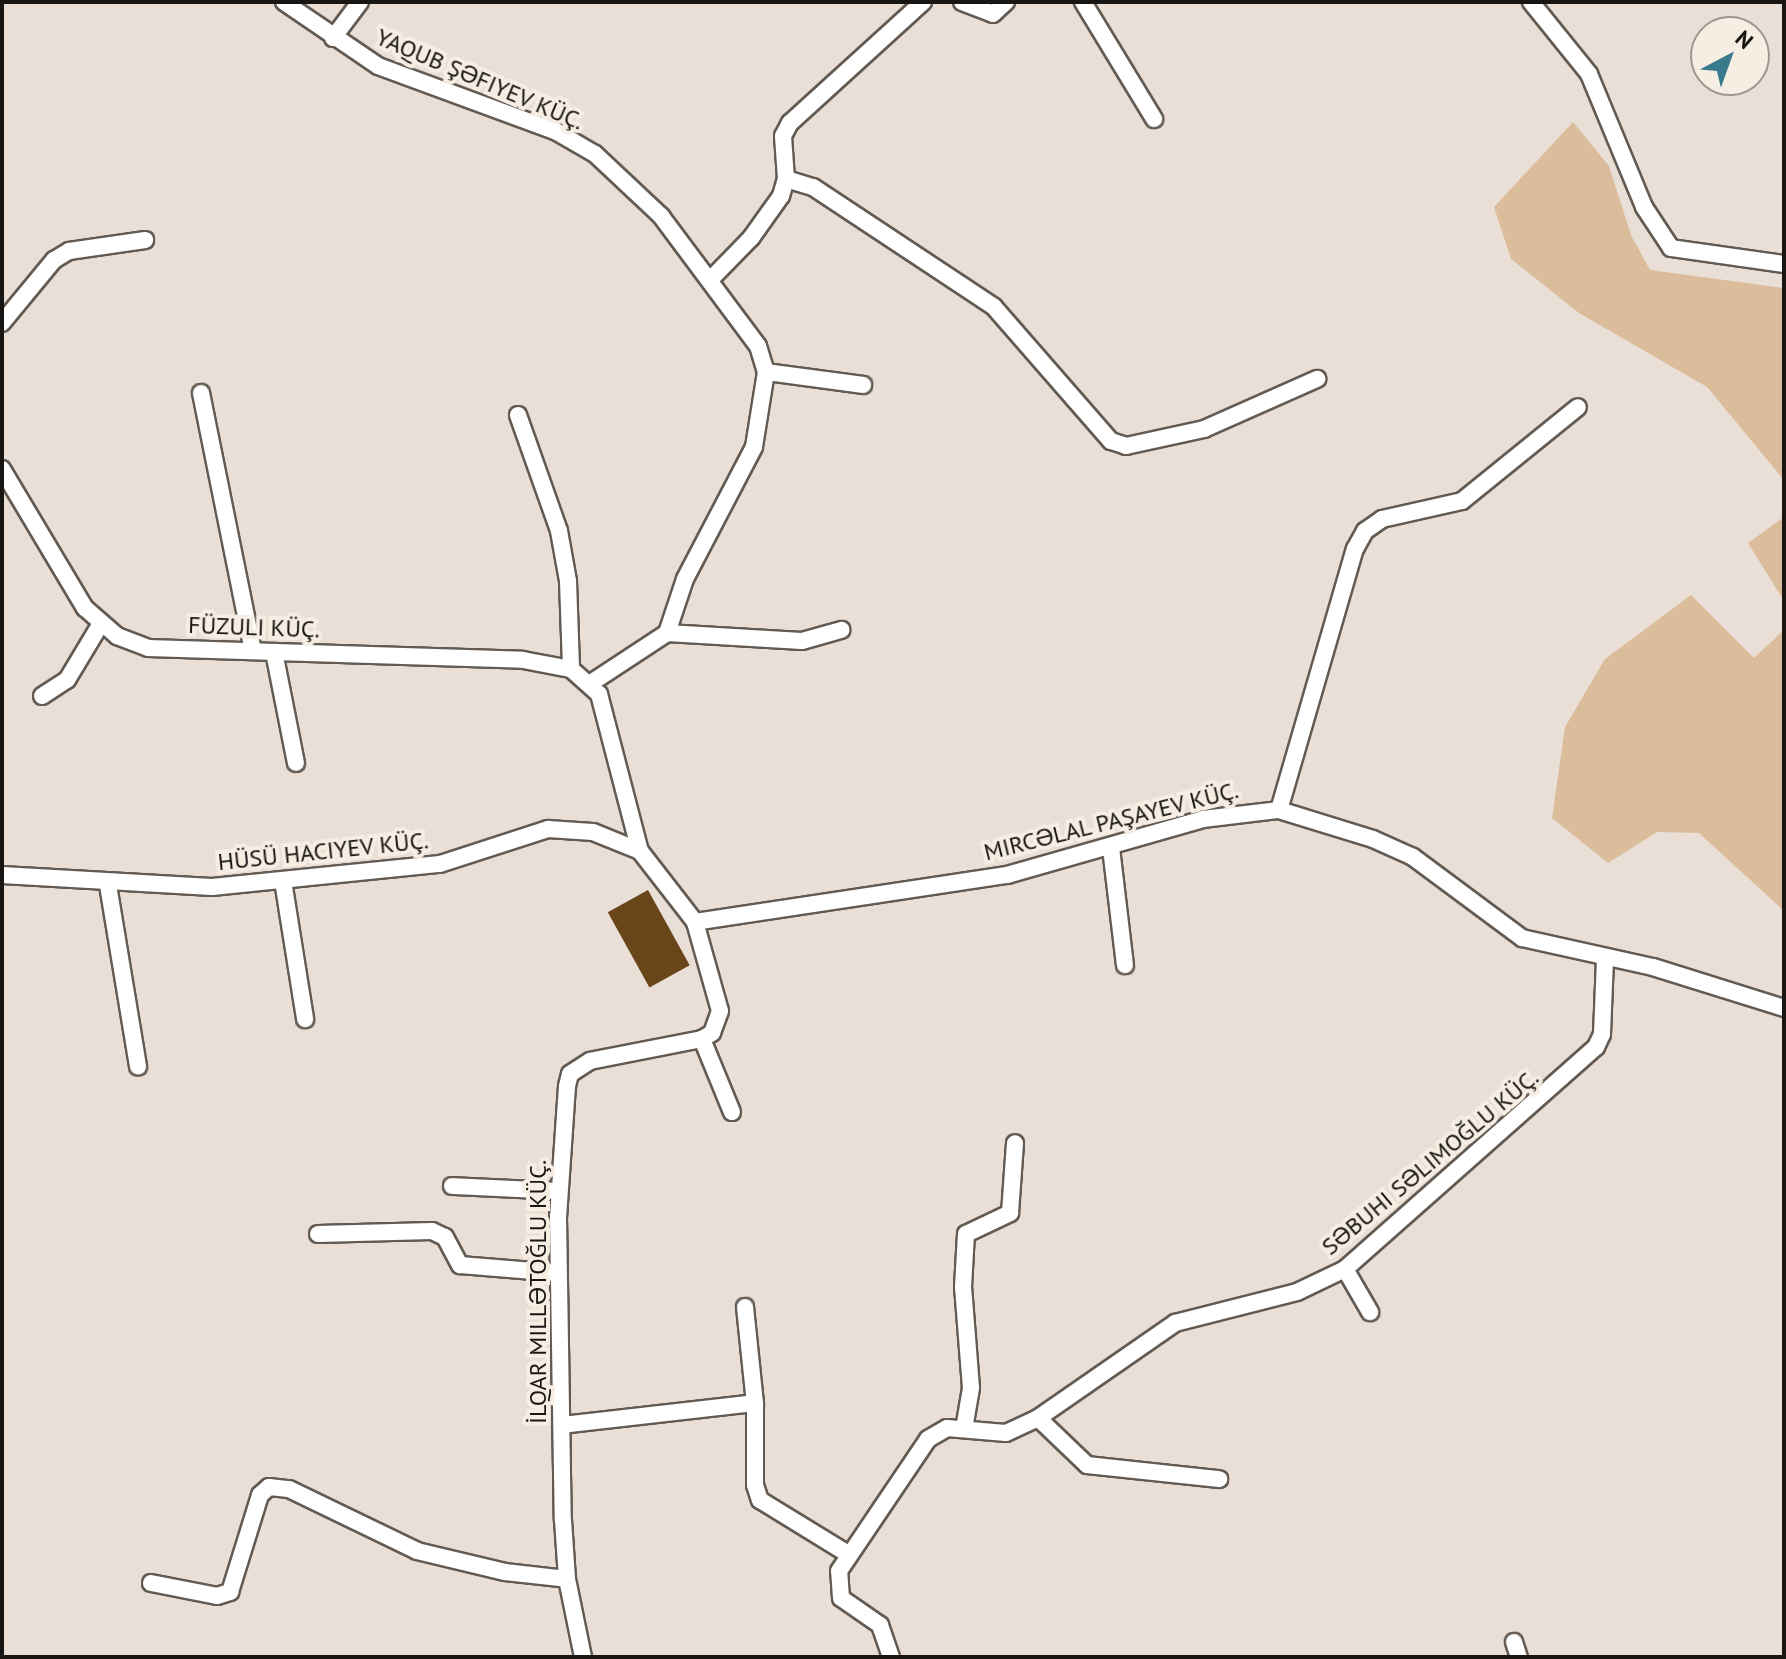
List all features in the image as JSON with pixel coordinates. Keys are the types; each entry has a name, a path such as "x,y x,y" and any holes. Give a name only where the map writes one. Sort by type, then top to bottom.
{"street":[{"name":"YAQUB ŞƏFIYEV KÜÇ.","path":"284,2 378,66 557,132 595,154 661,216 758,346 766,372"},
{"path":"333,38 360,2"},
{"path":"710,280 767,217 786,179 783,136 790,123 923,2"},
{"path":"962,2 993,14 1006,2"},
{"path":"1083,2 1154,119"},
{"path":"1531,2 1589,74 1644,207 1664,241 1671,248 1784,264"},
{"path":"786,179 813,187 994,307 1111,441 1126,446 1204,429 1317,379"},
{"path":"2,323 54,260 69,251 145,240"},
{"path":"667,633 685,579 754,447 766,372 863,385"},
{"path":"201,393 253,651"},
{"path":"1279,810 1355,549 1365,531 1382,519 1462,501 1578,407"},
{"path":"518,415 559,531 568,581 571,669"},
{"name":"FÜZULI KÜÇ.","path":"2,471 85,608 100,625 148,648 523,660 571,669 591,683"},
{"path":"42,696 67,680 100,625"},
{"path":"732,1112 702,1039 712,1033 720,1011 695,922 640,851 603,704 591,683 667,633 802,641 841,630"},
{"path":"274,652 296,763"},
{"name":"MIRCƏLAL PAŞAYEV KÜÇ.","path":"695,922 1007,875 1226,813 1279,810 1373,839 1413,857 1522,938 1746,992 1784,1008"},
{"path":"2,875 108,885 212,887 440,864 548,829 593,832 640,851"},
{"path":"1111,848 1125,965"},
{"path":"283,881 305,1019"},
{"path":"108,885 138,1067"},
{"name":"SƏBUHI SƏLIMOĞLU KÜÇ.","path":"891,1657 880,1625 841,1598 839,1571 928,1439 947,1428 991,1436 1038,1418 1175,1323 1297,1292 1345,1269 1596,1047 1602,1034 1605,958"},
{"name":"İLQAR MILLƏTOĞLU KÜÇ.","path":"583,1657 567,1579 558,1273 558,1191 570,1074 600,1059 702,1039"},
{"path":"964,1429 971,1388 963,1287 966,1234 1010,1213 1015,1143"},
{"path":"452,1186 558,1191"},
{"path":"318,1234 432,1231 445,1237 460,1265 558,1273"},
{"path":"1345,1269 1370,1312"},
{"path":"745,1307 755,1403 755,1485 760,1500 848,1554"},
{"path":"562,1425 755,1403"},
{"path":"1038,1418 1087,1465 1219,1479"},
{"path":"151,1583 217,1596 230,1592 260,1495 269,1487 289,1489 417,1551 505,1572 567,1579"}],"shaded area":[{"path":"1573,122 1609,166 1631,235 1650,270 1784,288 1784,480 1707,387 1579,313 1511,259 1494,207"},
{"path":"1784,517 1784,601 1748,543"},
{"path":"1691,595 1754,658 1784,630 1784,911 1699,833 1657,832 1608,863 1552,818 1565,727 1605,659"}],"building":[{"path":"648,890 690,965 649,988 608,912"}]}
